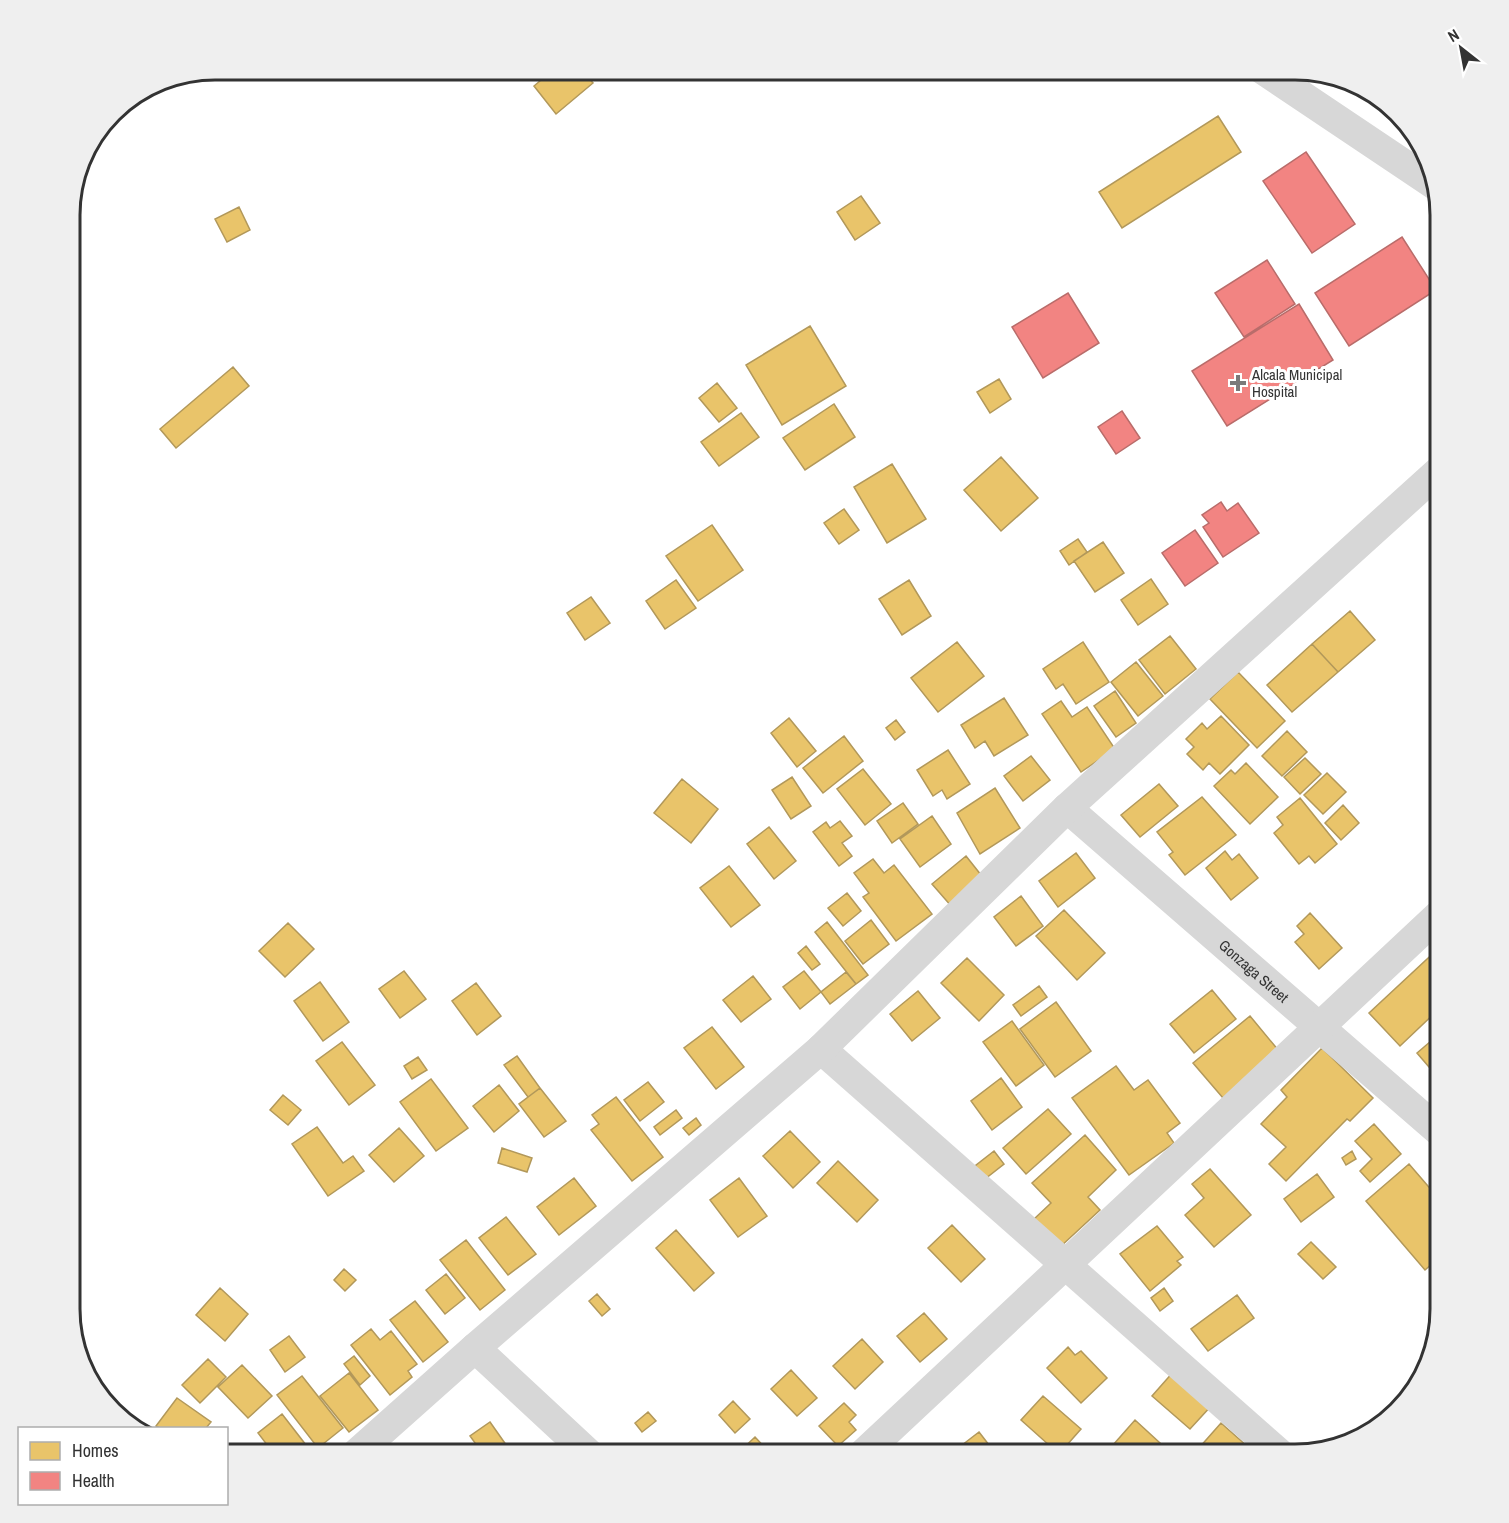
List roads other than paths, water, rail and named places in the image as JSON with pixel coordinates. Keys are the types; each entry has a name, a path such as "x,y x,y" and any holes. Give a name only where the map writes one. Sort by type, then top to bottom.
{"street":[{"path":"1278,80 1424,178"},
{"path":"367,1444 474,1347 821,1049 1067,808 1430,479"},
{"name":"Gonzaga Street","path":"1067,808 1430,1123"},
{"path":"874,1444 1430,923"},
{"path":"821,1049 1269,1444"},
{"path":"474,1347 578,1444"}],"place":[{"name":"Alcala Municipal Hospital","path":"1238,383"}]}
